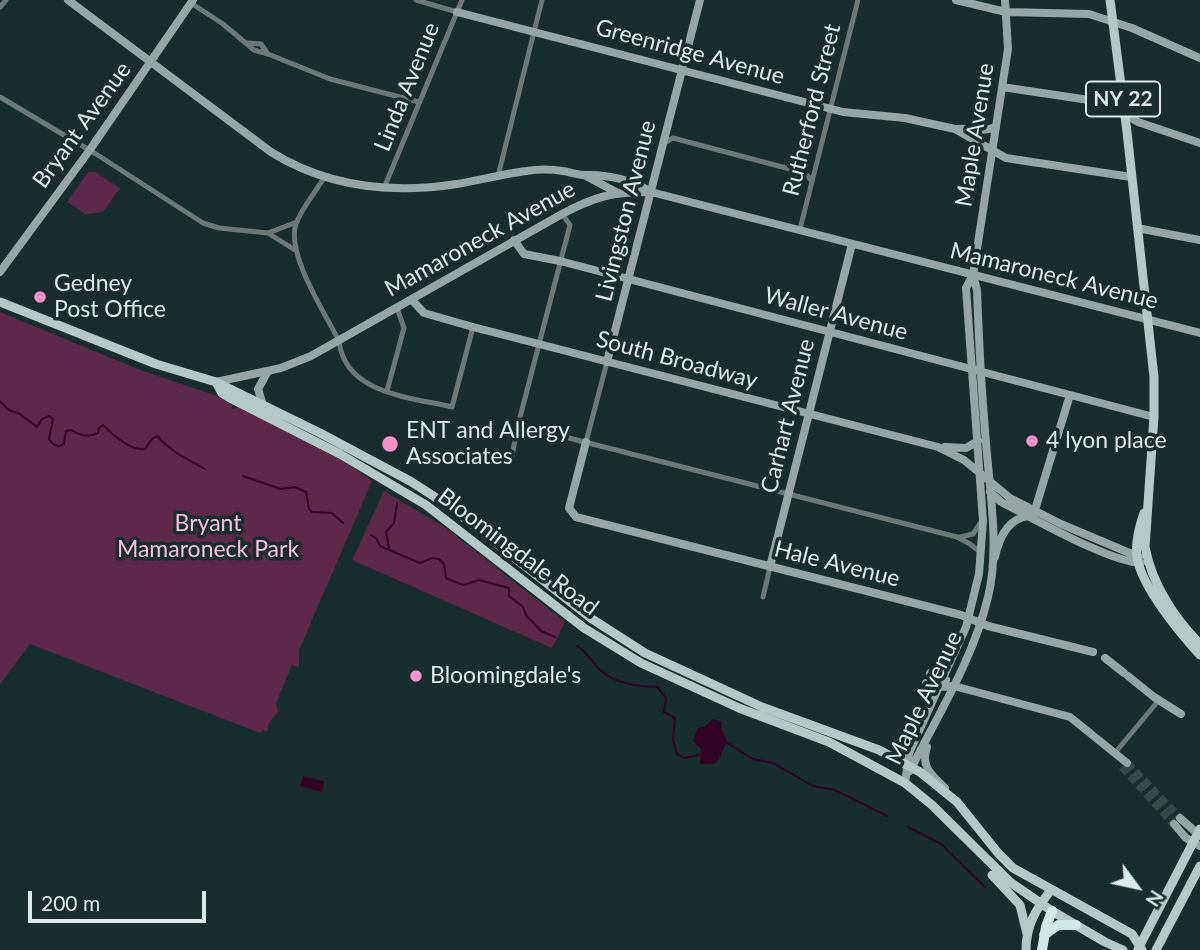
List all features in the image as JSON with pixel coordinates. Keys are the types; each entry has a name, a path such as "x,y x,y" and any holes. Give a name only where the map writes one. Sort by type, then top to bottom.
{"highway":[{"path":"1042,950 1052,911"},
{"path":"1044,936 1058,925 1076,925"}],"main road":[{"name":"NY 22","path":"1110,0 1154,377 1154,417 1145,547 1141,560 1168,615 1200,655"},
{"name":"Mamaroneck Avenue","path":"0,302 156,364 216,382"},
{"name":"Bloomingdale Road","path":"216,382 365,456 436,497 552,589 612,633 645,653 744,700 869,746 909,766 957,802 1005,861 1022,874 1132,934 1140,948"},
{"name":"Bloomingdale Road","path":"216,382 222,393 230,398 340,454 443,516 565,614 630,656 739,708 829,742 905,783 1002,876 1052,911 1123,950"},
{"name":"NY 22","path":"1141,560 1172,609 1200,644"},
{"path":"946,820 974,855 1018,901 1023,911 1027,934"},
{"path":"1140,948 1198,838"},
{"path":"1156,950 1200,866"},
{"path":"1026,950 1033,913 1051,890"},
{"path":"1052,911 1061,895"}],"street":[{"path":"0,7 6,0"},
{"path":"68,0 271,152 297,166 325,176 384,188 433,187 540,169 614,178 651,192"},
{"name":"Greenridge Avenue","path":"416,0 830,108 862,115 905,118 976,132 996,127"},
{"name":"Linda Avenue","path":"384,188 462,0"},
{"path":"498,176 542,0"},
{"name":"Livingston Avenue","path":"571,513 569,508 700,0"},
{"name":"Rutherford Street","path":"800,229 858,0"},
{"path":"956,0 1006,12 1080,13 1113,21 1200,58"},
{"name":"Maple Avenue","path":"905,783 909,753 969,618 982,554 976,290 973,275 1008,49 1005,0"},
{"path":"192,2 257,52 330,79 419,102"},
{"name":"Bryant Avenue","path":"0,272 89,151 192,2"},
{"path":"1002,87 1111,105 1138,122 1200,143"},
{"path":"0,97 203,223 219,228 268,233 296,250"},
{"name":"Greenridge Avenue","path":"955,129 1006,158 1131,177"},
{"path":"976,132 985,139 992,151"},
{"path":"663,143 673,138 806,173 812,181"},
{"path":"584,175 618,193"},
{"path":"325,176 297,222 294,231 296,250 338,341 340,355 355,376 367,385 452,407 473,327"},
{"name":"Mamaroneck Avenue","path":"216,382 303,360 562,214 599,196 618,193 651,192 1200,333"},
{"path":"512,456 570,225 562,214"},
{"path":"268,233 297,222"},
{"path":"1137,228 1200,240"},
{"name":"Waller Avenue","path":"514,240 524,254 560,261 1154,417"},
{"name":"Carhart Avenue","path":"763,597 852,244"},
{"name":"South Broadway","path":"412,300 421,312 473,327 938,447 964,460 1032,515"},
{"path":"387,391 404,328 397,308"},
{"name":"Maple Avenue","path":"909,766 938,721 954,686 981,623 992,574 990,492 976,370"},
{"path":"263,405 258,389 268,371"},
{"path":"992,574 999,542 1008,526 1018,518 1032,515 1070,395"},
{"path":"518,425 957,537 982,554"},
{"name":"South Broadway","path":"938,447 966,448 978,441"},
{"name":"South Broadway","path":"980,474 990,492 1001,502 1092,547 1141,560"},
{"name":"Hale Avenue","path":"571,513 587,520 1093,652"},
{"path":"957,537 973,534 983,517"},
{"path":"1105,657 1181,714"},
{"path":"930,673 942,682 954,686 1070,717 1125,765"},
{"path":"926,683 942,682"},
{"path":"1114,754 1159,700"},
{"path":"938,721 926,749 924,763 957,802"},
{"path":"1177,821 1198,838"}],"green space":[{"path":"88,172 95,172 120,188 103,212 86,214 67,202"},
{"name":"Bryant Mamaroneck Park","path":"0,312 140,370 223,398 231,402 232,409 240,407 338,457 372,481 299,650 299,665 292,665 276,703 278,712 269,723 267,731 260,733 30,644 0,684"},
{"path":"384,491 446,528 565,622 552,648 352,560"}],"shaded area":[{"path":"713,719 722,722 721,728 727,740 720,758 714,764 700,764 701,749 693,741 698,728 704,727"},
{"path":"303,776 324,781 322,792 300,786"}],"waterway":[{"path":"0,401 9,410 20,414 37,427 42,419 49,416 53,419 49,439 59,446 64,444 66,431 91,435 98,433 103,425 122,442 139,449 145,449 157,436 174,451 205,469"},
{"path":"243,476 281,489 295,487 306,492 312,512 332,513 343,523"},
{"path":"389,548 386,532 394,523 397,503"},
{"path":"371,535 380,546 420,563 432,558 439,559 444,564 446,578 463,585 479,580 509,588 509,596 523,607 526,615 541,631 555,637"},
{"path":"577,646 600,670 612,678 634,685 657,687 666,698 664,712 675,718 673,740 677,754 684,758 699,755"},
{"path":"726,742 753,759 773,763 813,786 835,790 887,816"},
{"path":"908,827 941,844 985,887"}],"tunnel":[{"path":"1127,763 1180,818"},
{"path":"1122,767 1174,824"}],"place":[{"name":"Gedney Post Office","path":"40,297"},
{"name":"4 lyon place","path":"1032,441"},
{"name":"ENT and Allergy Associates","path":"390,444"},
{"name":"Bloomingdale's","path":"416,676"}]}
